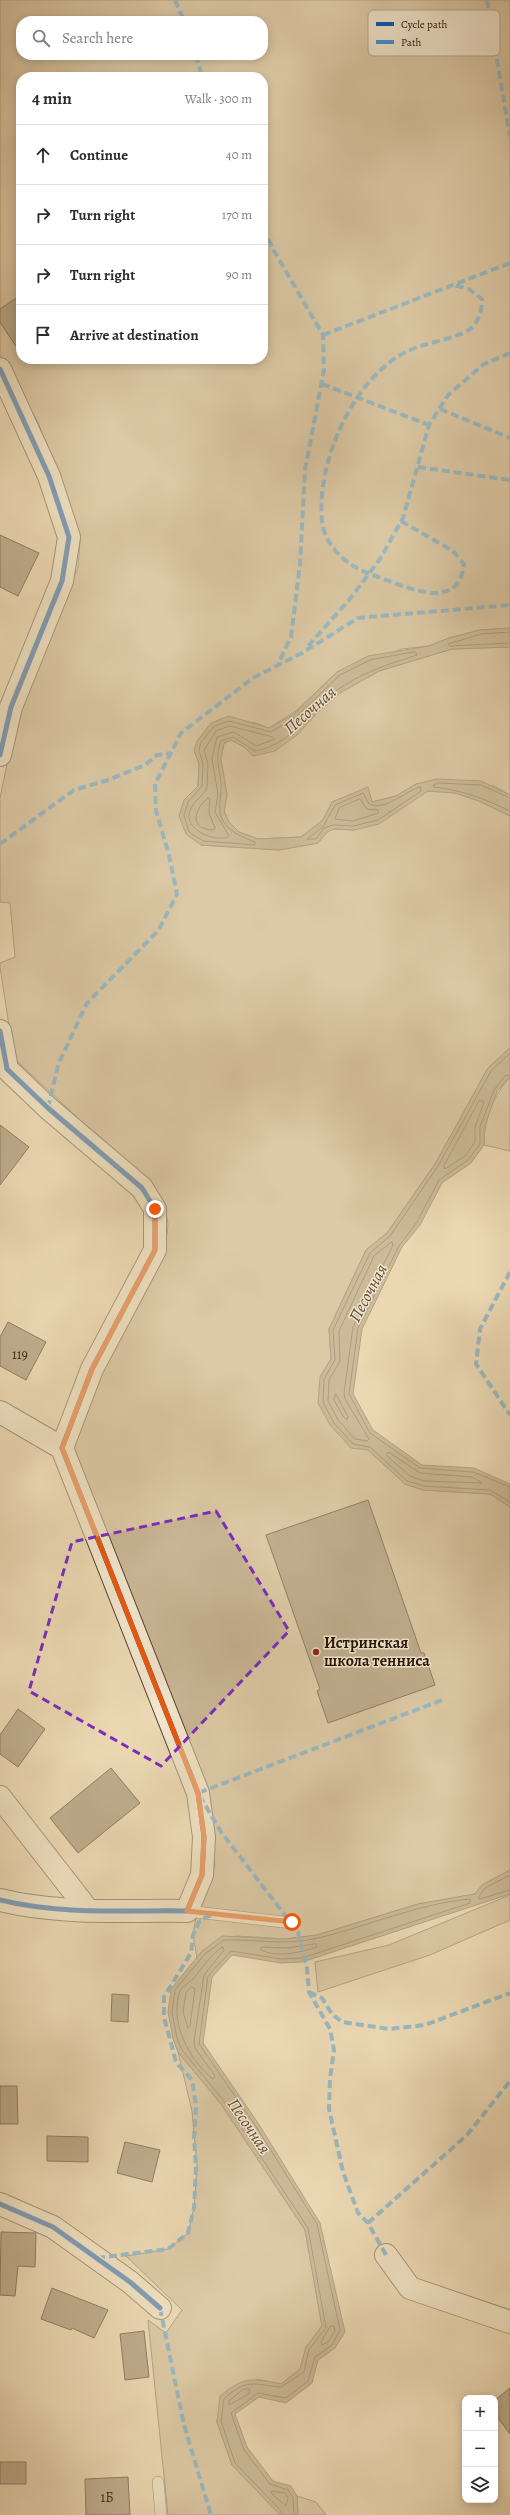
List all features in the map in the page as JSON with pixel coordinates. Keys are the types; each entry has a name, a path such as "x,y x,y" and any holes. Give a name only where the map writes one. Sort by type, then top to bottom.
{"street":[{"path":"0,368 49,476 69,537 62,581 11,707 0,756"},
{"path":"0,1031 3,1072 142,1188 155,1209 155,1250 92,1369 62,1448"},
{"path":"0,1412 62,1448 198,1793 204,1837 202,1875 187,1911 88,1910 16,1904 0,1900"},
{"path":"0,1797 88,1910"},
{"path":"0,2204 53,2226 130,2282 160,2308"},
{"path":"386,2255 410,2288 510,2322"}],"lane":[{"path":"187,1911 292,1922"},
{"path":"158,2482 161,2515"}],"highlighted area":[{"path":"216,1511 289,1631 161,1766 29,1691 72,1542"}],"shaded area":[{"path":"0,0 510,0 510,628 480,630 449,638 429,646 402,649 337,672 296,711 269,728 253,722 194,750 199,764 198,786 191,793 201,845 279,850 318,843 327,832 334,829 354,830 408,803 428,791 455,793 479,801 510,816 510,1048 488,1068 435,1164 387,1233 366,1250 329,1329 331,1359 320,1377 368,1450 405,1484 423,1490 490,1494 510,1507 510,1870 482,1885 475,1894 418,1904 317,1935 286,1939 236,1936 202,1951 197,1958 193,1935 198,1904 215,1866 211,1833 70,1442 69,1427 160,1256 167,1235 167,1220 162,1205 150,1186 14,1058 0,967 0,963 15,957 10,903 0,902 0,798 19,706 39,653 78,568 80,540 38,422 0,358"},
{"path":"510,647 510,795 494,786 416,784 396,796 372,802 368,788 332,802 323,820 301,837 258,839 239,832 229,822 224,811 227,795 221,759 224,743 231,740 244,747 253,756 297,735 316,714 340,693 379,671 452,649"},
{"path":"510,1077 510,1151 484,1145 484,1135 494,1100"},
{"path":"510,1895 510,1920 430,1955 318,1992 315,1962 389,1945"},
{"path":"178,2052 221,2104 305,2230 322,2326 306,2347 300,2369 281,2384 257,2379 218,2414 217,2422 232,2465 280,2515 168,2515 148,2320 166,2333 182,2310 126,2256 168,2249 188,2233 194,2208 197,2166 192,2111"},
{"path":"297,2496 316,2502 326,2515 298,2515"}],"water":[{"name":"Песочная","path":"510,628 510,647 452,649 379,671 340,693 316,714 297,735 275,751 253,756 244,747 231,740 224,743 221,759 227,795 224,811 229,822 239,832 258,839 301,837 323,820 332,802 368,787 372,802 396,796 416,784 437,779 481,781 510,795 510,816 479,801 455,793 428,791 379,824 354,830 334,829 327,832 318,843 279,850 201,845 186,834 179,816 184,800 198,786 199,764 194,750 197,741 211,723 229,716 269,728 294,714 337,672 368,656 429,646 449,638 480,630"},
{"name":"Песочная","path":"510,1048 510,1077 497,1091 484,1128 484,1145 471,1163 442,1183 420,1225 402,1247 362,1329 353,1394 373,1430 422,1465 474,1468 510,1484 510,1507 490,1494 423,1490 405,1484 368,1450 351,1448 330,1425 318,1403 320,1377 331,1359 329,1329 366,1250 387,1233 435,1164 488,1068"},
{"name":"Песочная","path":"510,1870 510,1894 302,1962 281,1963 232,1955 212,1977 203,2043 258,2123 320,2223 345,2332 335,2348 318,2360 312,2383 286,2403 259,2397 235,2414 247,2447 273,2481 291,2486 297,2496 298,2515 280,2515 232,2465 217,2422 220,2396 236,2385 248,2380 281,2384 300,2369 306,2347 322,2326 305,2230 221,2104 178,2052 173,2039 168,2012 171,1989 202,1951 222,1936 286,1939 317,1935 418,1904 475,1894 482,1885"}],"building":[{"path":"16,298 16,346 0,322 0,309"},
{"path":"0,535 39,553 18,596 0,587"},
{"path":"0,1125 29,1147 0,1185"},
{"path":"8,1322 46,1342 26,1380 0,1366 0,1337"},
{"path":"368,1500 421,1653 424,1653 435,1685 328,1723 317,1691 320,1689 266,1535"},
{"path":"18,1709 45,1729 18,1767 0,1754 0,1735"},
{"path":"111,1768 140,1803 78,1853 50,1818"},
{"path":"112,1994 129,1995 128,2022 111,2021"},
{"path":"0,2086 17,2086 18,2124 0,2124"},
{"path":"47,2136 88,2137 88,2162 47,2161"},
{"path":"125,2142 160,2150 152,2182 117,2173"},
{"path":"1,2232 36,2233 35,2267 18,2266 15,2296 0,2295"},
{"path":"52,2288 108,2310 94,2338 72,2328 71,2330 41,2319"},
{"path":"144,2331 149,2377 125,2380 120,2334"},
{"path":"510,2388 510,2434 498,2418 498,2398"},
{"path":"0,2462 26,2462 26,2484 0,2484"},
{"path":"128,2477 130,2515 86,2515 85,2479"}],"marked path":[{"path":"175,0 182,16"},
{"path":"487,0 489,10"},
{"path":"496,56 510,137"},
{"path":"197,60 201,72"},
{"path":"268,238 323,335 324,370 305,470 300,564 291,637 278,664"},
{"path":"323,335 510,263"},
{"path":"401,521 453,551 464,564 460,580 452,589 441,593 413,589 364,572 355,567 339,555 327,539 322,521 322,498 325,473 332,448 343,423 356,400 372,379 390,362 410,350 458,335 470,329 476,323 481,311 482,299 469,289 453,285"},
{"path":"308,646 349,600 380,559 403,518 429,425 448,395 484,364 510,353"},
{"path":"322,384 429,425"},
{"path":"440,409 510,438"},
{"path":"418,467 510,480"},
{"path":"48,1108 58,1065 87,1003 158,931 177,894 169,855 156,811 155,784 181,733 253,678 302,653 358,618 510,605"},
{"path":"0,844 74,790 108,780 145,765 157,755 171,753"},
{"path":"510,1272 480,1329 476,1364 510,1415"},
{"path":"386,2255 368,2223 358,2213 343,2172 329,2109 330,2079 334,2050 330,2029 309,1992 307,1968 298,1932 221,1832 198,1793 442,1700"},
{"path":"97,2258 168,2249 188,2233 194,2208 196,2167 194,2138 196,2106 192,2080 176,2062 164,2017 164,1997 191,1953 193,1935 200,1920 216,1913"},
{"path":"309,1992 322,1998 332,2014 342,2022 389,2029 425,2025 510,1993"},
{"path":"368,2223 467,2135 510,2081"},
{"path":"160,2308 184,2425 211,2515"}],"cycle path":[{"path":"0,369 49,476 69,537 62,581 11,707 0,755"},
{"path":"0,1031 7,1069 48,1108 142,1188 155,1209 155,1250 92,1369 62,1448 198,1793 204,1837 202,1875 187,1911 69,1910 23,1905 0,1900"},
{"path":"0,2204 53,2227 130,2282 160,2308"}],"place":[{"name":"Истринская школа тенниса","path":"316,1652"}],"route":[{"path":"155,1209 155,1250 147,1268 92,1369 62,1448 198,1793 204,1837 202,1875 187,1911 292,1922"}]}
